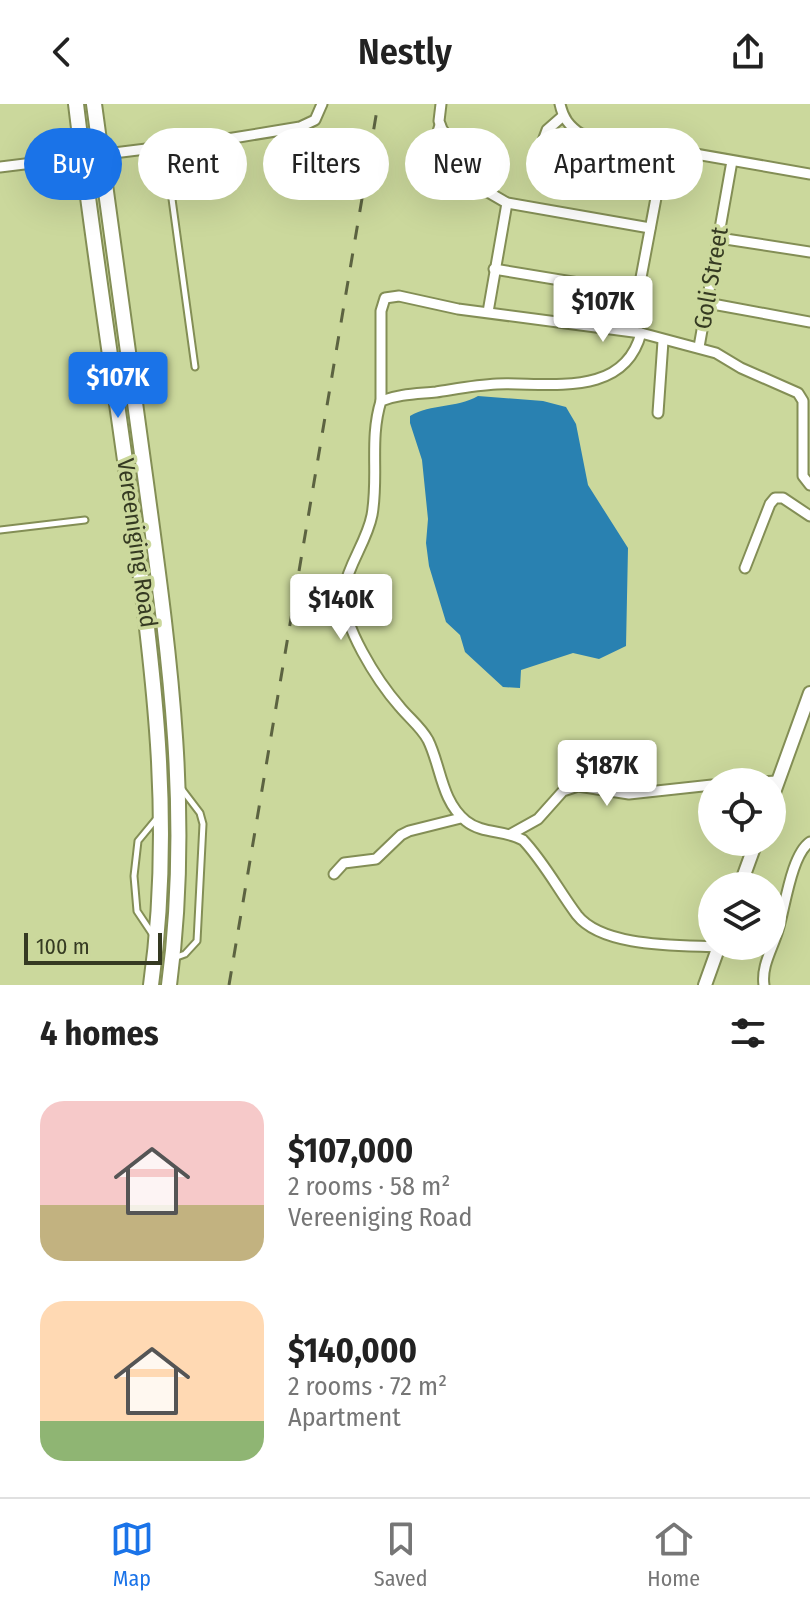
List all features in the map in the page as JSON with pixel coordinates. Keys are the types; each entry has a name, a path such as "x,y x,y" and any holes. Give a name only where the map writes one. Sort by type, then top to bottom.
{"main road":[{"name":"Vereeniging Road","path":"76,104 79,128"},
{"name":"Vereeniging Road","path":"94,104 97,128"},
{"name":"Vereeniging Road","path":"89,200 157,704 162,813 157,938 151,985"},
{"name":"Vereeniging Road","path":"107,200 170,668 179,849 169,985"}],"street":[{"path":"247,135 300,127 315,120 322,104"},
{"path":"439,128 441,104"},
{"path":"560,104 563,116 572,128"},
{"path":"549,128 563,116"},
{"path":"703,156 810,174"},
{"name":"Goli Street","path":"699,347 732,161"},
{"path":"0,167 24,164"},
{"path":"502,200 650,228"},
{"path":"494,269 627,291 640,283 655,200"},
{"path":"488,312 507,203"},
{"path":"719,238 810,252"},
{"path":"698,945 638,941 597,931 579,916 523,840 511,834 477,828 461,818 444,790 427,738 372,671 345,607 344,595 347,578 372,514 374,433 381,401 380,333 385,298 399,296 442,306 641,333 716,353 741,368 791,388 801,396 802,469 810,485"},
{"path":"707,303 810,322"},
{"path":"381,401 405,394 480,385 571,385 591,382 631,358 641,333"},
{"path":"658,413 663,341"},
{"path":"745,568 775,498 783,498 810,516"},
{"path":"783,768 810,693"},
{"path":"511,834 538,819 563,791 578,786 629,794 698,787"},
{"path":"334,874 344,863 376,859 409,831 461,818"},
{"path":"764,985 764,969 795,868 801,852 810,842"},
{"path":"705,985 714,960"}],"lane":[{"path":"172,200 195,367"},
{"path":"0,530 85,520"},
{"path":"173,958 185,954 197,941 198,882 203,855 200,813 178,784"},
{"path":"157,938 147,929 137,911 134,876 138,841 162,813"}],"water":[{"path":"478,396 543,401 566,407 576,424 588,485 628,548 626,646 599,659 573,653 521,670 520,688 503,687 465,652 460,635 446,622 429,566 422,460 410,416"}],"railway":[{"path":"229,985 378,104"}]}
